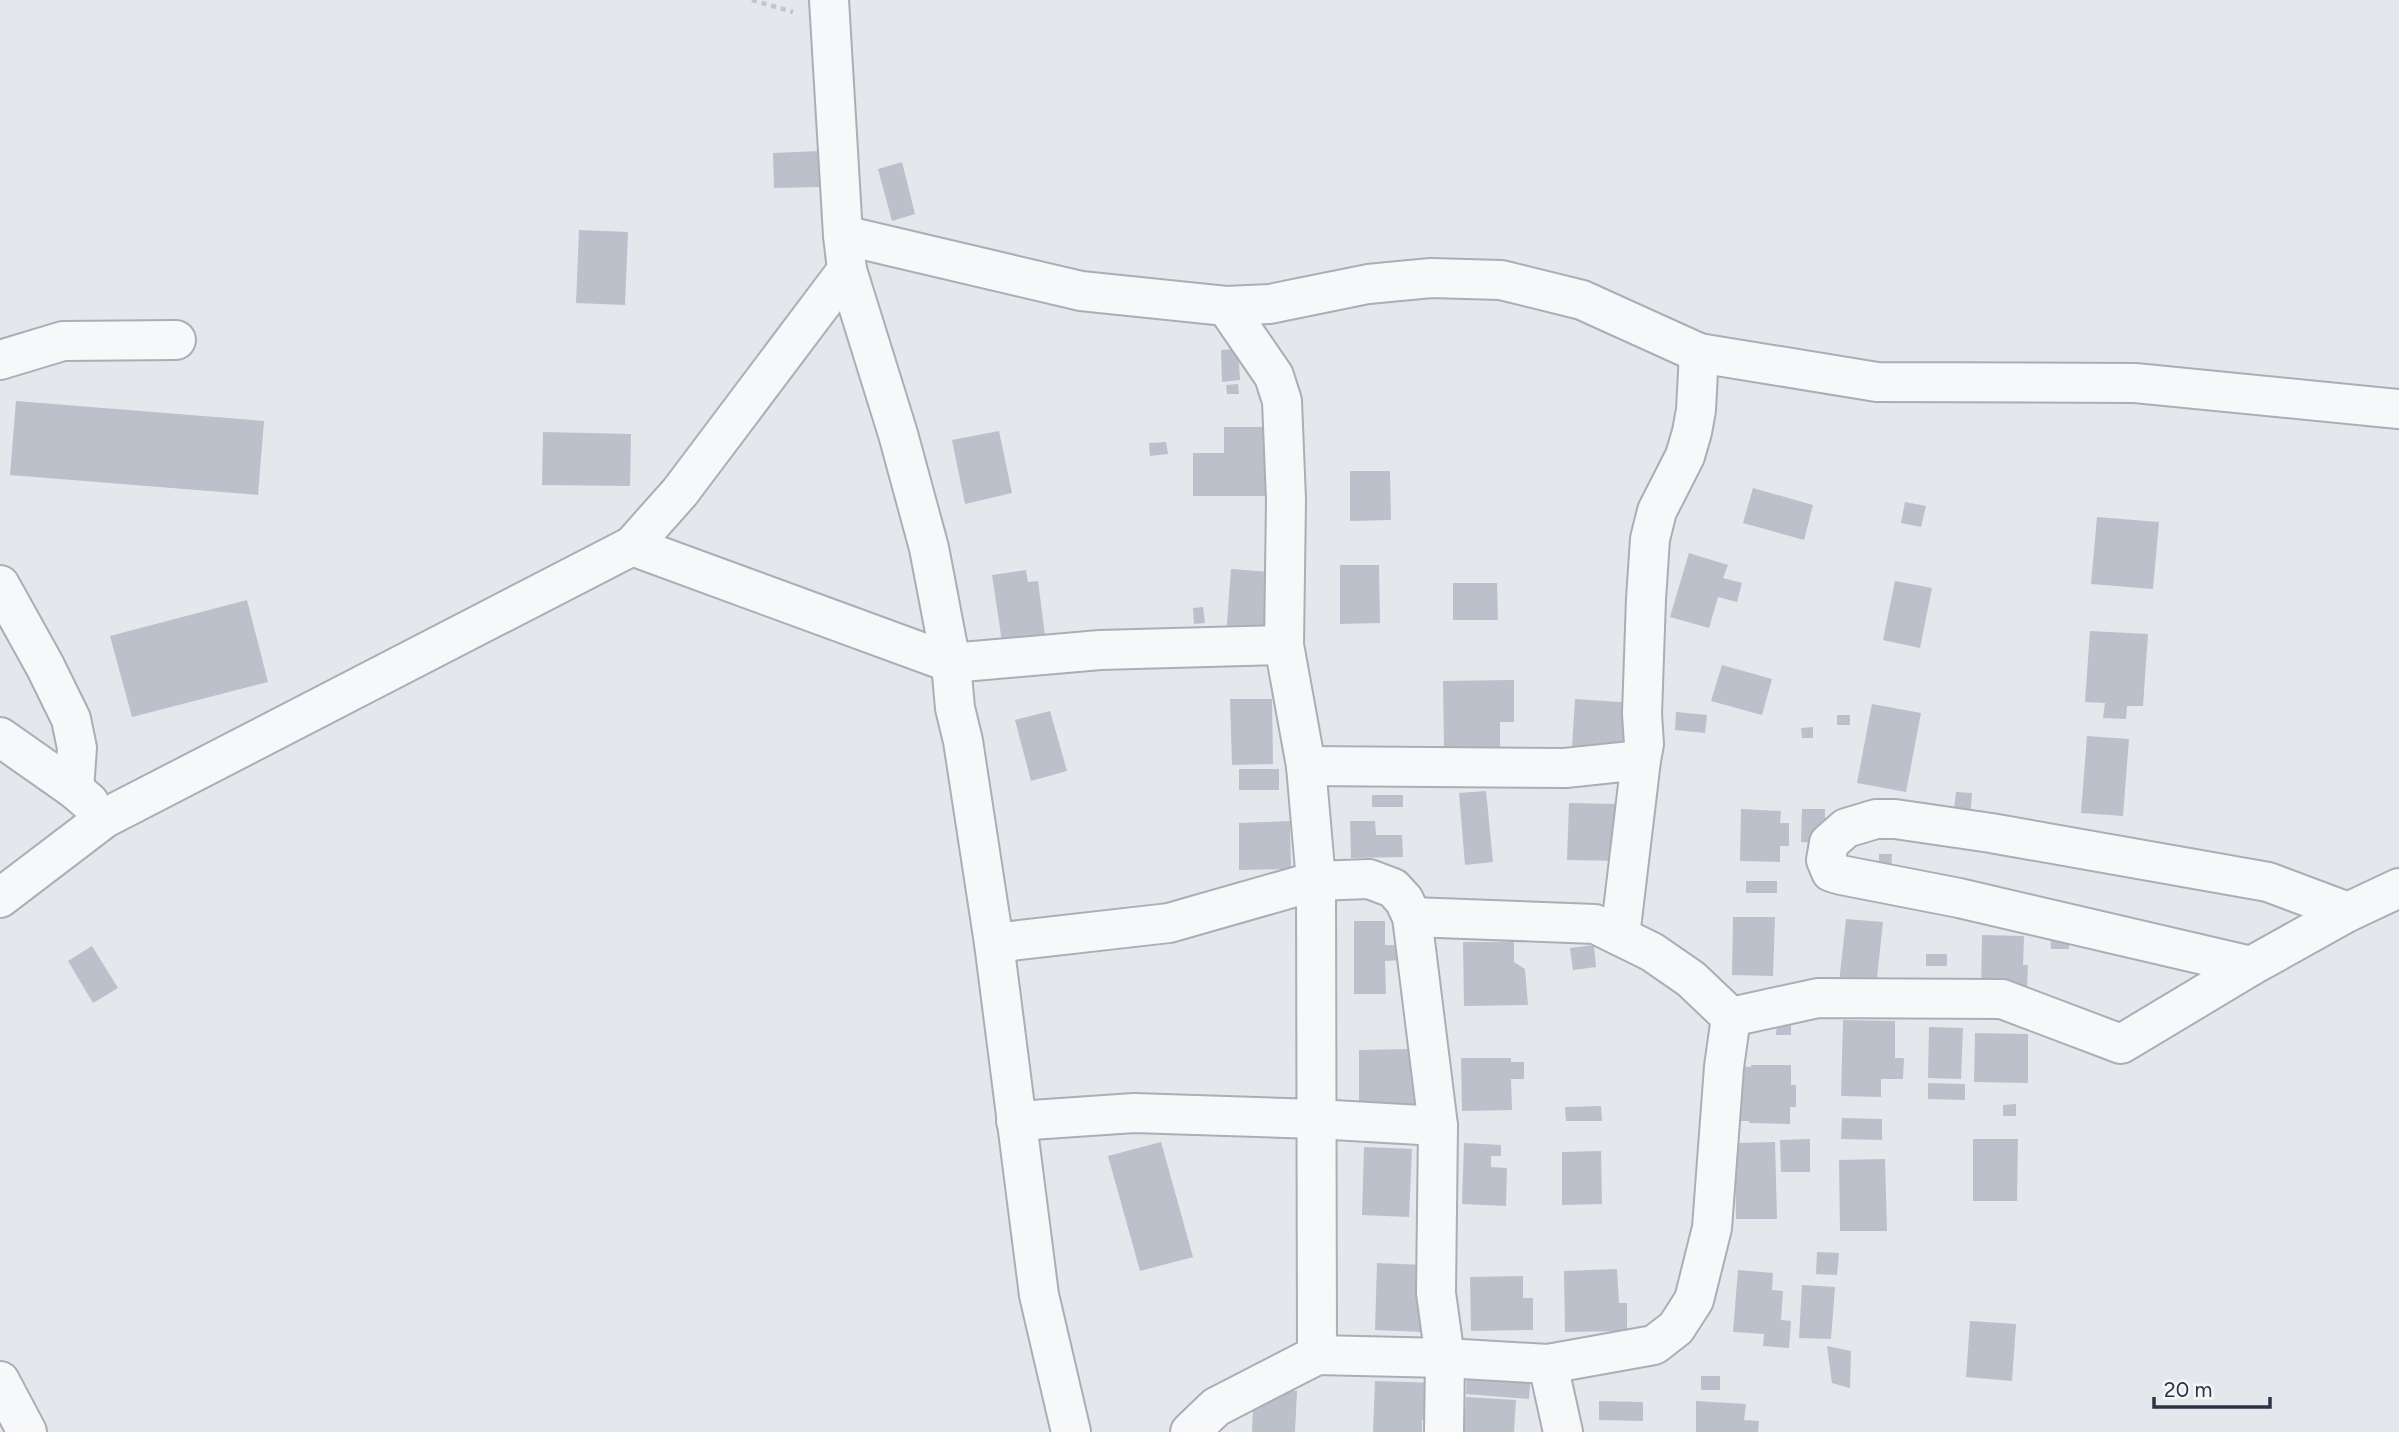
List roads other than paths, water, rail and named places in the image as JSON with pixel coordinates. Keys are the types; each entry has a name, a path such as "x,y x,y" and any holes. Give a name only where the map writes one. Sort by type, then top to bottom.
{"lane":[{"path":"830,0 845,253 929,548 951,663 955,708 963,741 994,943 1039,1295 1071,1432"},
{"path":"845,253 1081,291 1226,306 1270,304 1368,284 1431,278 1501,280 1582,300 1699,353 1877,382 2136,383 2399,409"},
{"path":"0,898 105,818 632,545 680,492 845,253"},
{"path":"1226,306 1274,376 1282,401 1286,500 1284,645 1306,766 1316,880 1317,1355"},
{"path":"0,359 63,341 176,340"},
{"path":"1620,936 1644,744 1642,714 1646,579 1650,538 1657,511 1685,456 1692,432 1699,353"},
{"path":"632,545 951,663 1100,650 1284,645"},
{"path":"0,585 46,666 71,719 77,748 74,789"},
{"path":"0,737 74,789 105,818"},
{"path":"1306,766 1565,768 1641,760"},
{"path":"2251,966 1959,898 1841,875 1831,872 1826,860 1829,843 1846,828 1876,820 1895,819 1991,833 2268,882 2348,912"},
{"path":"994,943 1169,923 1316,880 1369,879 1393,887 1404,900 1412,917 1438,1126 1436,1293 1445,1358 1444,1432"},
{"path":"1731,1017 1818,998 2002,999 2121,1044 2251,966 2348,912 2399,888"},
{"path":"1412,917 1595,924 1652,952 1691,979 1731,1017"},
{"path":"1190,1432 1216,1407 1317,1355 1548,1364 1654,1345 1676,1328 1694,1300 1712,1228 1724,1067 1731,1017"},
{"path":"1016,1121 1134,1113 1438,1126"},
{"path":"1548,1364 1563,1432"},
{"path":"0,1381 27,1432"}]}
